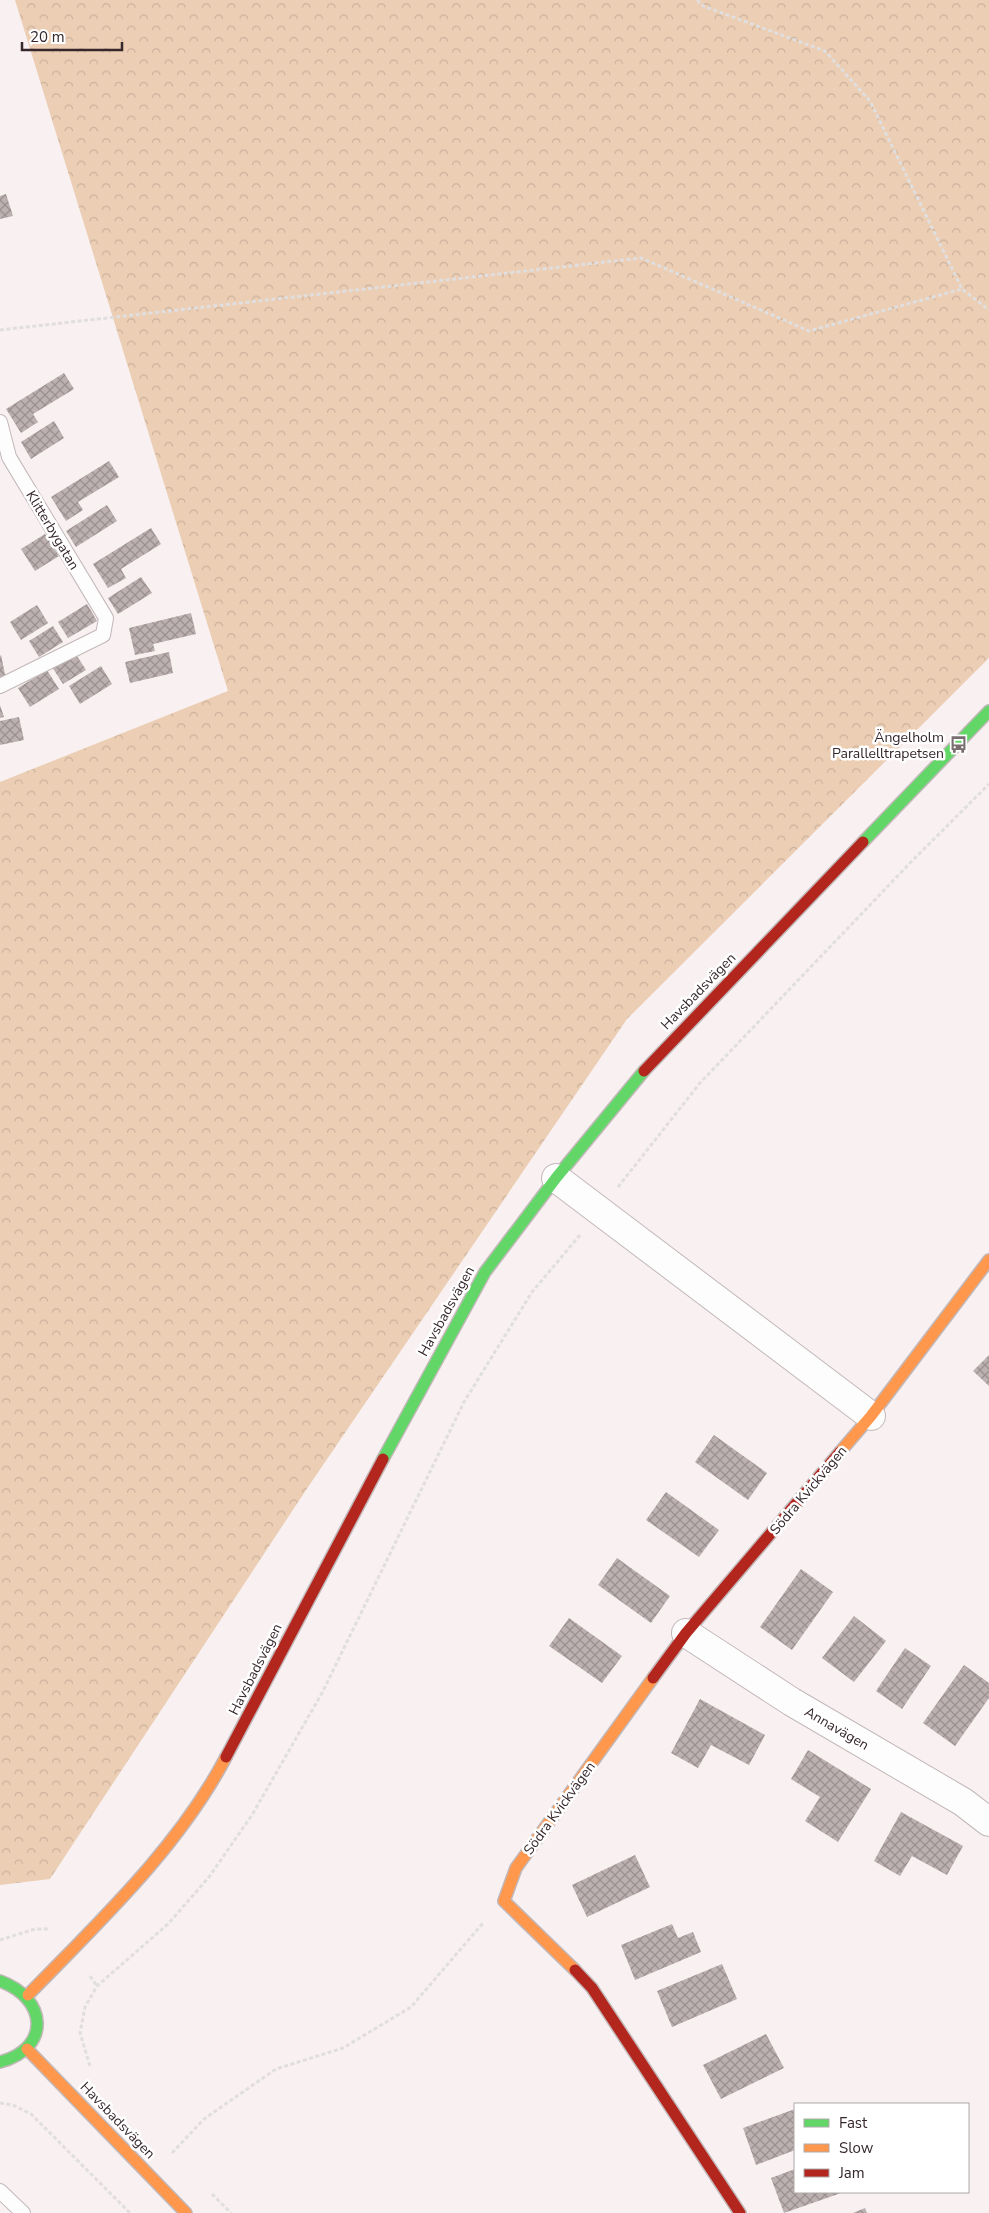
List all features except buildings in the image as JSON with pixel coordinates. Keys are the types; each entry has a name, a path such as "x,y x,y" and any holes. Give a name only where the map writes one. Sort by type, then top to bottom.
{"street":[{"name":"Havsbadsvägen","path":"28,1995 123,1897 187,1819 217,1775 393,1438 480,1280 556,1178 649,1064 989,711"},
{"path":"556,1178 871,1416"},
{"name":"Södra Kvickvägen","path":"504,1901 516,1868 686,1633 871,1416 989,1260"},
{"name":"Annavägen","path":"686,1633 792,1702 963,1802 989,1822"},
{"path":"504,1901 542,1936 592,1988 740,2213"},
{"path":"0,1981 16,1985 28,1995 34,2004 38,2023 36,2032 27,2049 12,2060 0,2062"},
{"name":"Havsbadsvägen","path":"27,2049 186,2213"}],"lane":[{"name":"Klitterbygatan","path":"0,422 2,439 9,457 106,618 103,635 0,686"},
{"path":"0,2191 23,2213"}],"path":[{"path":"697,0 703,6 825,51 870,101 962,289 989,310"},
{"path":"0,330 641,258 809,331 962,289"},
{"path":"93,2069 88,2063 80,2033 85,2007 98,1986 168,1924 209,1877 252,1815 322,1693 464,1402 532,1292 599,1212 700,1083 911,862 989,784"},
{"path":"172,2152 204,2119 276,2068 343,2048 411,2007 462,1946 504,1901"},
{"path":"0,2103 13,2105 32,2114 130,2213"},
{"path":"165,2146 178,2158"},
{"path":"211,2192 231,2213"}],"green space":[{"path":"15,0 989,0 989,658 627,1019 306,1490 50,1879 0,1885 0,782 228,691"}],"traffic: fast":[{"path":"863,842 989,711"},
{"path":"383,1459 485,1272 556,1178 644,1071"},
{"path":"0,1981 16,1989 27,1999 34,2010 37,2023 35,2035 29,2046 17,2055 0,2062"}],"traffic: slow":[{"path":"840,1452 871,1416 989,1260"},
{"path":"575,1970 504,1901 516,1868 653,1678"},
{"path":"28,1995 109,1912 161,1853 207,1790 226,1757"},
{"path":"27,2049 186,2213"}],"traffic: jam":[{"path":"644,1071 863,842"},
{"path":"653,1678 686,1633 840,1452"},
{"path":"226,1757 383,1459"},
{"path":"575,1970 592,1988 740,2213"}],"place":[{"name":"Ängelholm Parallelltrapetsen","path":"958,745"}]}
